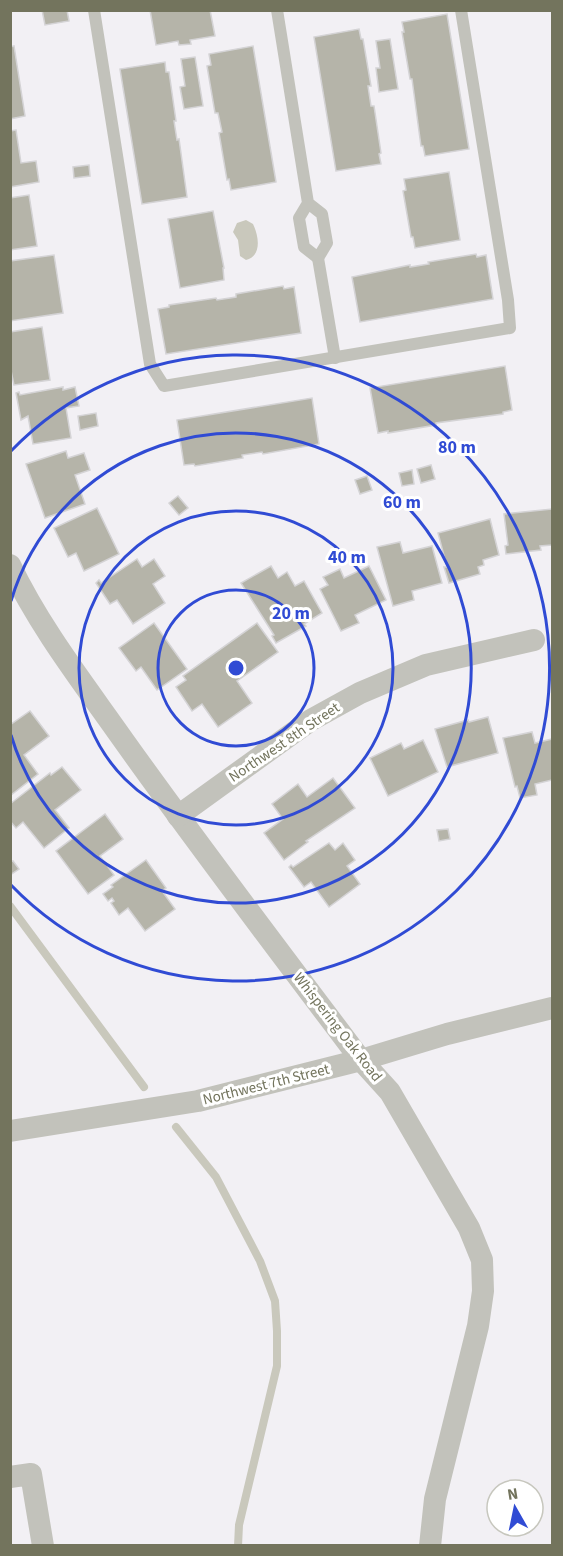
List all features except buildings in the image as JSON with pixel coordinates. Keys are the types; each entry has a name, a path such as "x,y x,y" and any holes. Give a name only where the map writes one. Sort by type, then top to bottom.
{"street":[{"name":"Whispering Oak Road","path":"10,565 24,594 59,649 178,816 361,1060 390,1092 469,1228 482,1260 483,1291 478,1326 435,1499 430,1545"},
{"name":"Northwest 8th Street","path":"178,816 311,720 360,693 426,665 534,640"},
{"name":"Northwest 7th Street","path":"10,1131 198,1101 552,1008"},
{"path":"21,1475 43,1545"}],"lane":[{"path":"94,10 150,364 164,386 510,328 506,289 461,10"},
{"path":"277,10 308,203 299,218 300,228 304,247 318,258"},
{"path":"308,203 322,214 327,243 318,258 335,358"}],"shaded area":[{"path":"246,220 253,224 258,245 255,254 246,260 240,256 238,240 233,232 237,223"}],"waterway":[{"path":"10,906 144,1087"},
{"path":"176,1127 216,1177 260,1261 275,1301 277,1366 239,1525 238,1546"}]}
